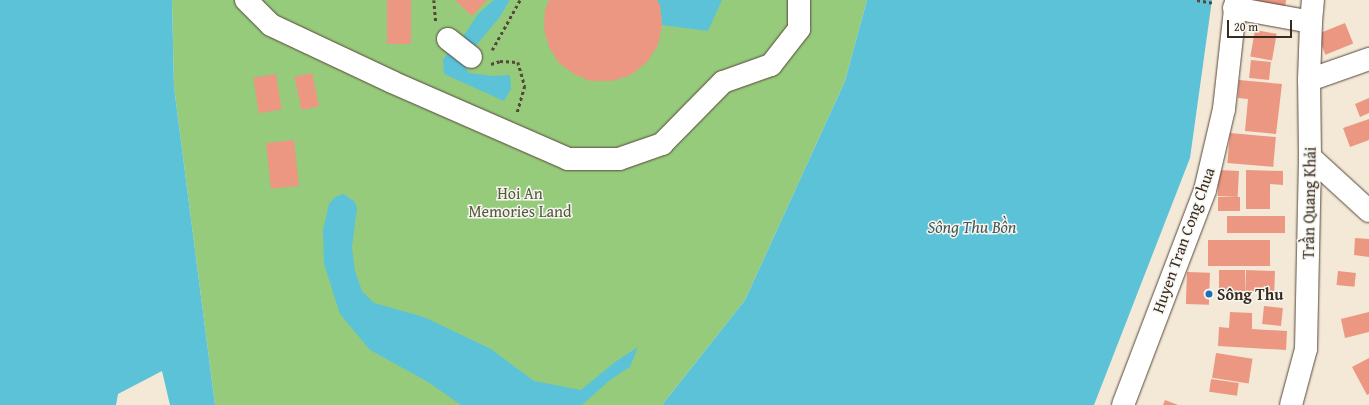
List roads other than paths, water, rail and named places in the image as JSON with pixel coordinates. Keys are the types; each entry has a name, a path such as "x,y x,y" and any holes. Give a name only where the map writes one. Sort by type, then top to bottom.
{"street":[{"path":"246,0 271,25 508,134 568,159 619,159 662,144 723,82 771,65 799,29 799,0"},
{"name":"Trần Quang Khải","path":"1291,405 1306,349 1310,157 1309,80 1313,0"},
{"path":"1229,4 1311,22"},
{"name":"Huyen Tran Cong Chua","path":"1124,405 1204,190 1224,108 1229,4"},
{"path":"448,39 477,61"},
{"path":"1309,80 1369,59"},
{"path":"1310,157 1369,211"}],"water":[{"path":"0,0 172,0 174,87 215,405 170,405 162,371 118,394 116,405 0,405"},
{"path":"494,0 510,0 499,18 462,62 469,73 493,76 510,75 511,89 504,101 444,74 443,60 450,49 465,34 478,14"},
{"path":"657,0 722,0 708,31 662,25 660,5"},
{"name":"Sông Thu Bồn","path":"867,0 1212,0 1190,158 1094,405 662,405 745,300 845,81"},
{"path":"343,194 354,201 357,208 352,247 355,271 362,291 374,303 424,317 491,349 534,381 581,390 615,362 638,347 630,367 610,380 582,405 461,405 428,382 370,350 340,314 324,264 323,230 329,204 335,197"}],"place":[{"name":"Sông Thu","path":"1209,294"}],"park label":[{"name":"Hoi An Memories Land","path":"520,202"}]}
